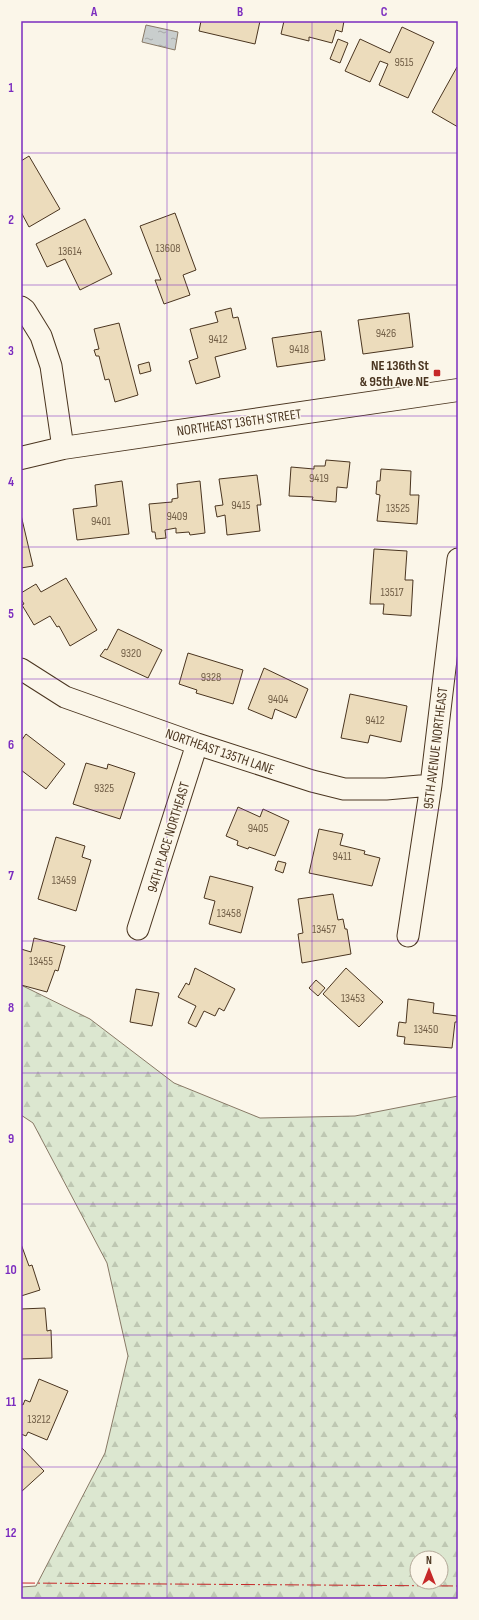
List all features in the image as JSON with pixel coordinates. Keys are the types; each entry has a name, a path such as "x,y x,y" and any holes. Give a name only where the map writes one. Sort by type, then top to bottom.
{"street":[{"path":"21,307 25,310 41,336 51,366 63,448"},
{"name":"NORTHEAST 136TH STREET","path":"21,458 63,448 458,390"},
{"name":"95TH AVENUE NORTHEAST","path":"408,936 430,785 458,559"},
{"name":"NORTHEAST 135TH LANE","path":"21,669 65,697 197,744 312,781 344,789 386,790 430,785"},
{"name":"94TH PLACE NORTHEAST","path":"138,929 197,744"}],"green space":[{"path":"21,985 90,1019 174,1083 260,1118 355,1116 458,1096 458,1413 455,1415 458,1422 458,1599 21,1599 21,1587 36,1586 105,1453 128,1356 107,1263 33,1123 21,1115"}],"water":[{"path":"146,25 178,32 175,50 142,42"}],"building":[{"path":"201,21 260,21 255,44 199,31"},
{"path":"284,21 344,21 342,32 336,30 332,43 309,37 309,41 281,34"},
{"path":"402,27 434,42 408,98 379,85 388,64 380,61 370,82 345,71 360,39 390,53"},
{"path":"338,39 348,43 340,63 330,59"},
{"path":"458,67 458,127 432,112"},
{"path":"29,156 60,209 29,227 21,212 21,161"},
{"path":"175,213 196,270 183,275 190,295 164,304 155,280 161,280 140,226"},
{"path":"85,219 112,274 80,290 65,259 47,267 36,244"},
{"path":"231,308 233,318 238,317 246,349 215,357 220,377 196,384 189,361 198,358 190,329 218,322 215,312"},
{"path":"409,313 413,347 363,354 358,320"},
{"path":"119,323 138,395 115,402 109,379 105,380 99,356 96,356 94,350 99,349 94,329"},
{"path":"321,331 325,360 277,367 272,338"},
{"path":"149,362 151,371 140,374 138,365"},
{"path":"326,460 350,462 347,488 337,487 336,502 312,500 313,497 289,496 291,467 314,469 314,466 325,466"},
{"path":"381,469 411,471 410,495 419,495 417,524 377,521 380,495 376,494 377,481 380,481"},
{"path":"257,475 261,505 257,505 260,531 227,535 225,515 217,517 215,506 223,505 219,479"},
{"path":"122,481 129,534 77,540 73,509 97,506 95,485"},
{"path":"200,481 205,533 190,535 189,532 176,533 176,528 165,530 166,538 156,539 155,532 152,532 149,504 172,502 172,499 178,498 177,484"},
{"path":"21,515 33,566 21,568"},
{"path":"374,549 407,551 405,580 413,580 411,616 383,614 384,604 370,604"},
{"path":"66,578 97,630 70,646 59,626 57,627 50,616 34,625 22,605 24,604 21,599 21,593 36,584 41,592"},
{"path":"118,629 162,650 148,678 100,656 105,649 107,650"},
{"path":"188,653 243,670 233,704 196,693 197,690 179,684"},
{"path":"264,668 308,689 296,718 275,709 272,719 248,709"},
{"path":"350,694 407,706 401,742 370,735 368,743 341,738"},
{"path":"26,734 65,764 46,789 21,770 21,741"},
{"path":"86,763 107,769 108,764 135,773 120,819 73,804"},
{"path":"238,807 260,817 263,809 289,821 275,856 249,847 248,849 237,845 238,841 226,836"},
{"path":"319,829 343,834 340,845 365,851 364,854 380,858 372,886 309,873"},
{"path":"56,837 85,846 82,857 91,860 76,911 38,899"},
{"path":"278,861 286,863 283,873 275,870"},
{"path":"210,876 253,887 241,933 209,924 215,901 204,898"},
{"path":"333,894 338,920 343,919 345,929 347,929 351,954 302,963 298,934 303,933 298,899"},
{"path":"34,938 65,946 58,971 55,970 47,992 21,985 21,949 31,952"},
{"path":"195,968 235,989 224,1011 219,1008 215,1016 204,1011 196,1027 188,1023 196,1006 178,997 186,983 189,985"},
{"path":"346,968 383,1002 359,1027 323,994"},
{"path":"316,980 325,988 318,996 309,988"},
{"path":"136,989 159,993 152,1026 130,1022"},
{"path":"408,999 434,1003 433,1013 457,1016 452,1048 404,1044 405,1037 397,1036 399,1022 406,1023"},
{"path":"21,1244 29,1266 32,1265 40,1290 21,1296"},
{"path":"45,1308 47,1331 51,1330 52,1358 21,1359 21,1309"},
{"path":"39,1379 68,1391 47,1440 28,1432 26,1436 21,1434 21,1404 23,1405 25,1400 30,1402"},
{"path":"21,1447 44,1471 21,1492"}],"power":[{"path":"21,1583 458,1586"}],"place":[{"name":"NE 136th St & 95th Ave NE","path":"437,373"}]}
